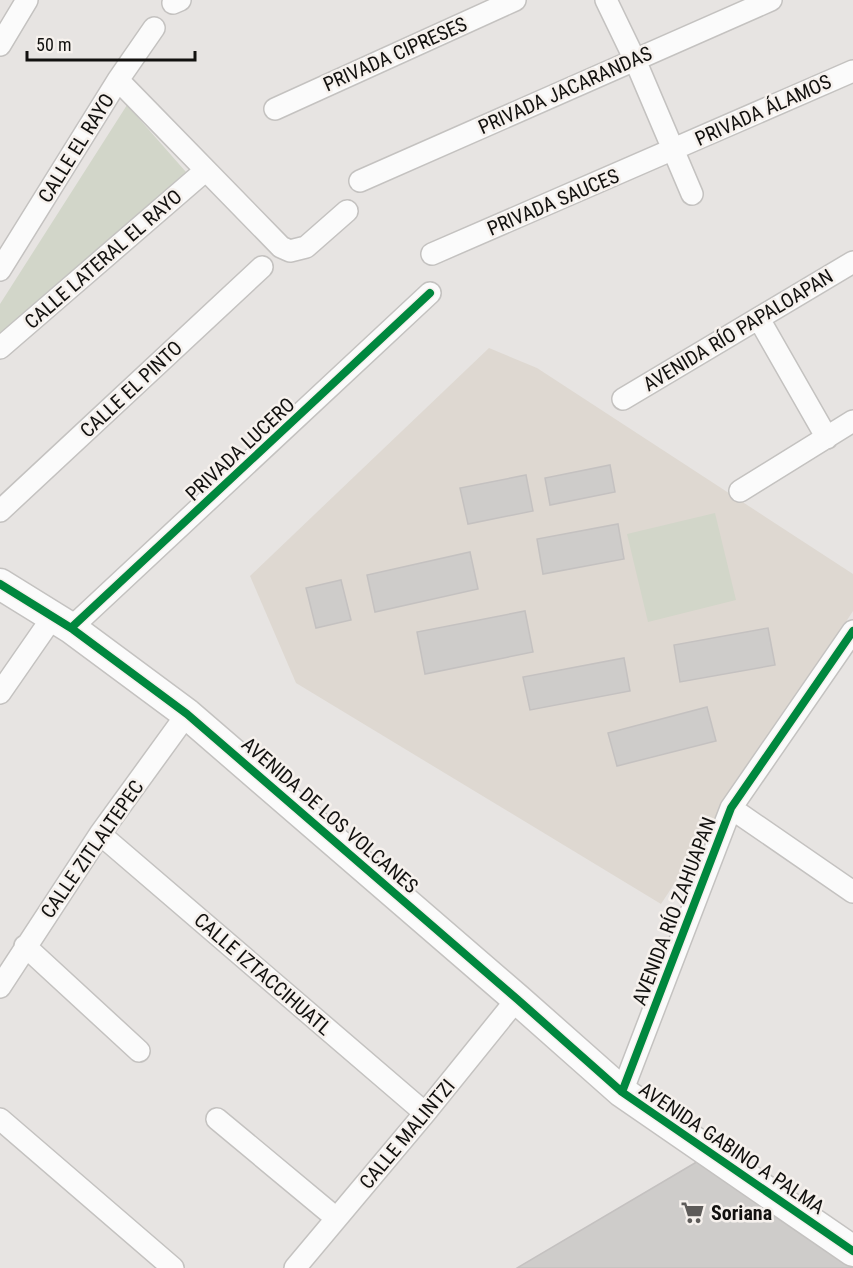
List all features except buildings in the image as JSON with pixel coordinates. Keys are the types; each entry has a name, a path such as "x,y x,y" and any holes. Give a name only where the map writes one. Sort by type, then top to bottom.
{"street":[{"path":"0,45 27,0"},
{"name":"PRIVADA CIPRESES","path":"275,109 515,0"},
{"path":"606,0 635,60 692,194"},
{"name":"PRIVADA JACARANDAS","path":"360,181 771,0"},
{"name":"CALLE EL RAYO","path":"0,270 118,80 154,28"},
{"name":"PRIVADA ÁLAMOS","path":"674,150 853,71"},
{"path":"118,80 281,247 290,251 306,247 346,211"},
{"name":"PRIVADA SAUCES","path":"432,254 674,150"},
{"name":"CALLE LATERAL EL RAYO","path":"0,348 206,170"},
{"name":"AVENIDA RÍO PAPALOAPAN","path":"623,399 853,262"},
{"name":"CALLE EL PINTO","path":"0,511 262,267"},
{"name":"PRIVADA LUCERO","path":"0,693 62,623 430,293"},
{"path":"759,319 827,438"},
{"path":"740,491 853,421"},
{"name":"AVENIDA DE LOS VOLCANES","path":"0,584 62,623 187,714 622,1092"},
{"name":"AVENIDA RÍO ZAHUAPAN","path":"622,1092 731,808 853,631"},
{"name":"CALLE ZITLALTEPEC","path":"0,987 100,834 187,714"},
{"path":"731,808 853,892"},
{"name":"CALLE IZTACCIHUATL","path":"100,834 425,1113"},
{"path":"25,946 140,1052"},
{"name":"CALLE MALINTZI","path":"296,1268 517,999"},
{"name":"AVENIDA GABINO A PALMA","path":"622,1092 853,1251"},
{"path":"0,1119 173,1268"},
{"path":"218,1119 336,1218"}],"shaded area":[{"path":"127,105 186,172 0,337 0,304"},
{"path":"489,348 537,368 853,574 853,611 661,904 296,683 250,576"},
{"path":"715,513 736,600 648,622 627,534"}],"cycle path":[{"path":"71,628 430,293"},
{"path":"0,584 71,628 187,714 622,1092 853,1251"},
{"path":"622,1092 731,808 853,631"}],"place":[{"name":"Soriana","path":"693,1213"}]}
